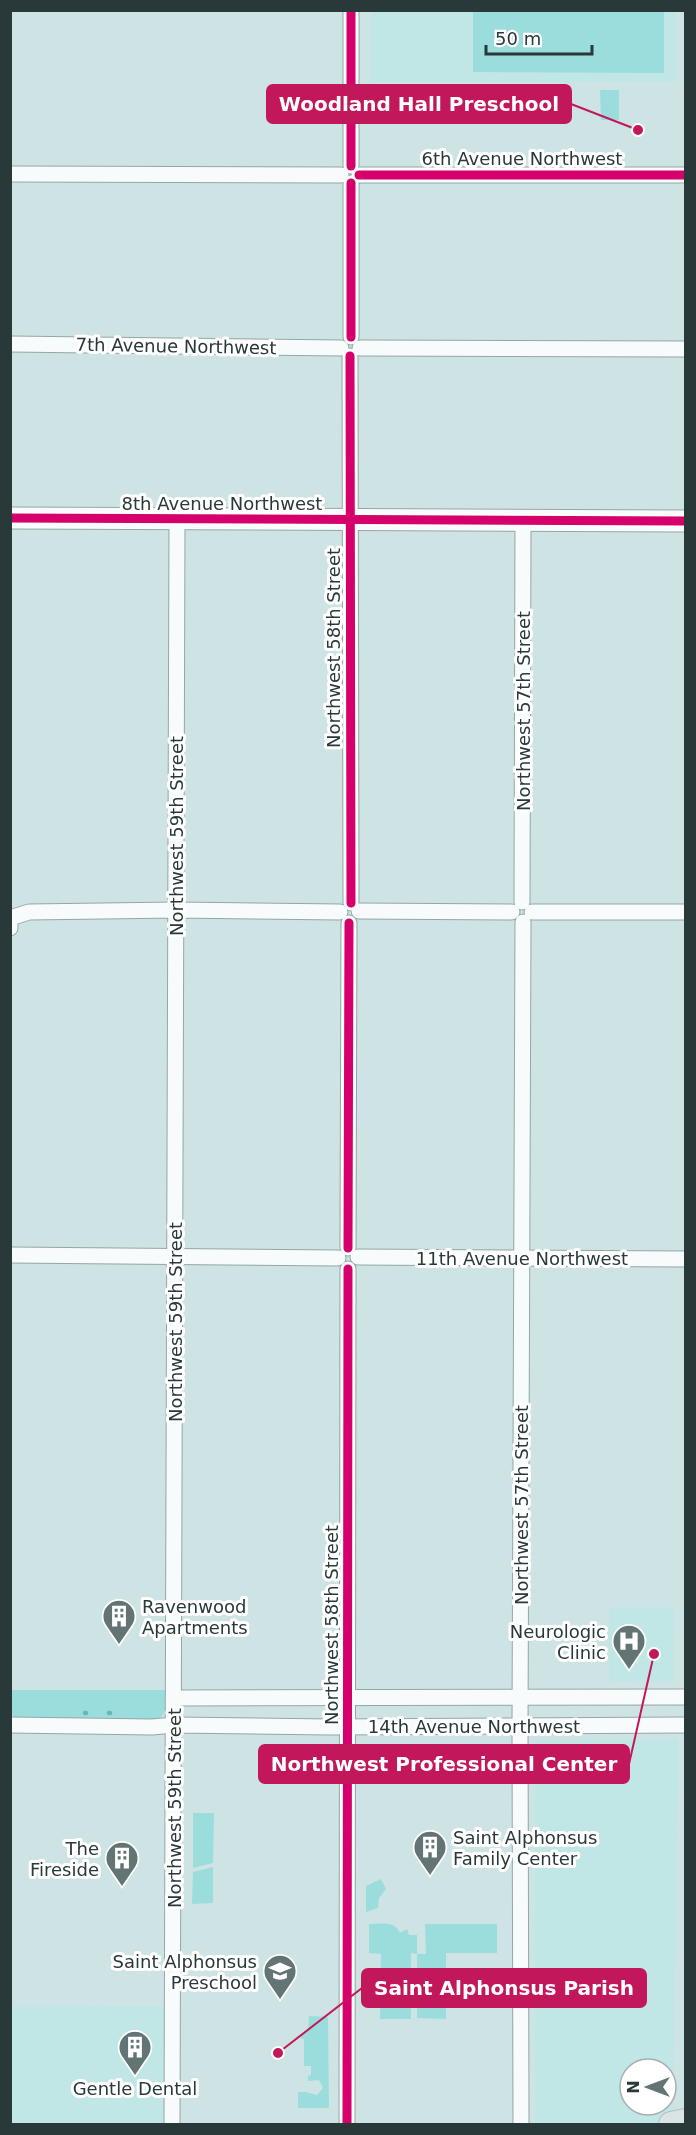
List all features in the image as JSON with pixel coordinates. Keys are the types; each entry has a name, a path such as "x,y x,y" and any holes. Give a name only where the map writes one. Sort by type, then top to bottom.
{"main road":[{"name":"8th Avenue Northwest","path":"10,518 686,521"},
{"path":"670,2124 686,2121"}],"street":[{"name":"Northwest 58th Street","path":"347,2124 351,10"},
{"name":"6th Avenue Northwest","path":"11,174 686,175"},
{"name":"7th Avenue Northwest","path":"10,344 686,349"},
{"name":"Northwest 59th Street","path":"172,2124 177,520"},
{"name":"Northwest 57th Street","path":"521,2124 523,520"},
{"path":"10,928 10,918 29,912 176,910 686,912"},
{"name":"11th Avenue Northwest","path":"10,1255 686,1259"},
{"name":"14th Avenue Northwest","path":"175,1698 686,1697"},
{"name":"14th Avenue Northwest","path":"10,1725 347,1727 686,1725"}],"shaded area":[{"path":"371,11 676,11 676,82 371,82"},
{"path":"473,11 664,11 664,73 473,72"},
{"path":"600,90 619,90 619,120 601,120"},
{"path":"609,1607 674,1607 673,1681 609,1682"},
{"path":"10,1690 166,1690 166,1702 165,1710 158,1720 16,1719 11,1714"},
{"path":"678,1739 674,2057 618,2057 618,2117 673,2117 673,2124 535,2124 535,1741"},
{"path":"193,1813 214,1813 213,1863 193,1868"},
{"path":"213,1867 213,1903 192,1904 193,1872"},
{"path":"381,1879 386,1889 379,1898 378,1908 366,1912 366,1886"},
{"path":"369,1924 391,1924 400,1933 407,1929 409,1935 417,1935 417,1954 411,1953 411,2019 380,2019 381,1954 369,1953"},
{"path":"425,1924 497,1924 497,1953 446,1953 446,2019 417,2018 417,1954 426,1954"},
{"path":"164,2006 165,2124 11,2124 10,2007"},
{"path":"309,2016 328,2017 329,2108 298,2108 298,2092 317,2095 323,2088 319,2080 308,2081 311,2066 304,2066 304,2039 301,2039 301,2034 308,2031"}],"cycle path":[{"path":"351,10 351,166"},
{"path":"359,175 686,175"},
{"path":"351,183 351,337"},
{"path":"350,356 351,903"},
{"path":"10,518 686,521"},
{"path":"348,1248 349,923"},
{"path":"347,2124 348,1269"}],"place":[{"name":"Woodland Hall Preschool","path":"638,130"},
{"name":"Ravenwood Apartments","path":"119,1645"},
{"name":"Northwest Professional Center","path":"654,1654"},
{"name":"Neurologic Clinic","path":"629,1670"},
{"name":"Saint Alphonsus Family Center","path":"430,1876"},
{"name":"The Fireside","path":"122,1887"},
{"name":"Saint Alphonsus Preschool","path":"280,2000"},
{"name":"Saint Alphonsus Parish","path":"278,2053"},
{"name":"Gentle Dental","path":"135,2076"}]}
